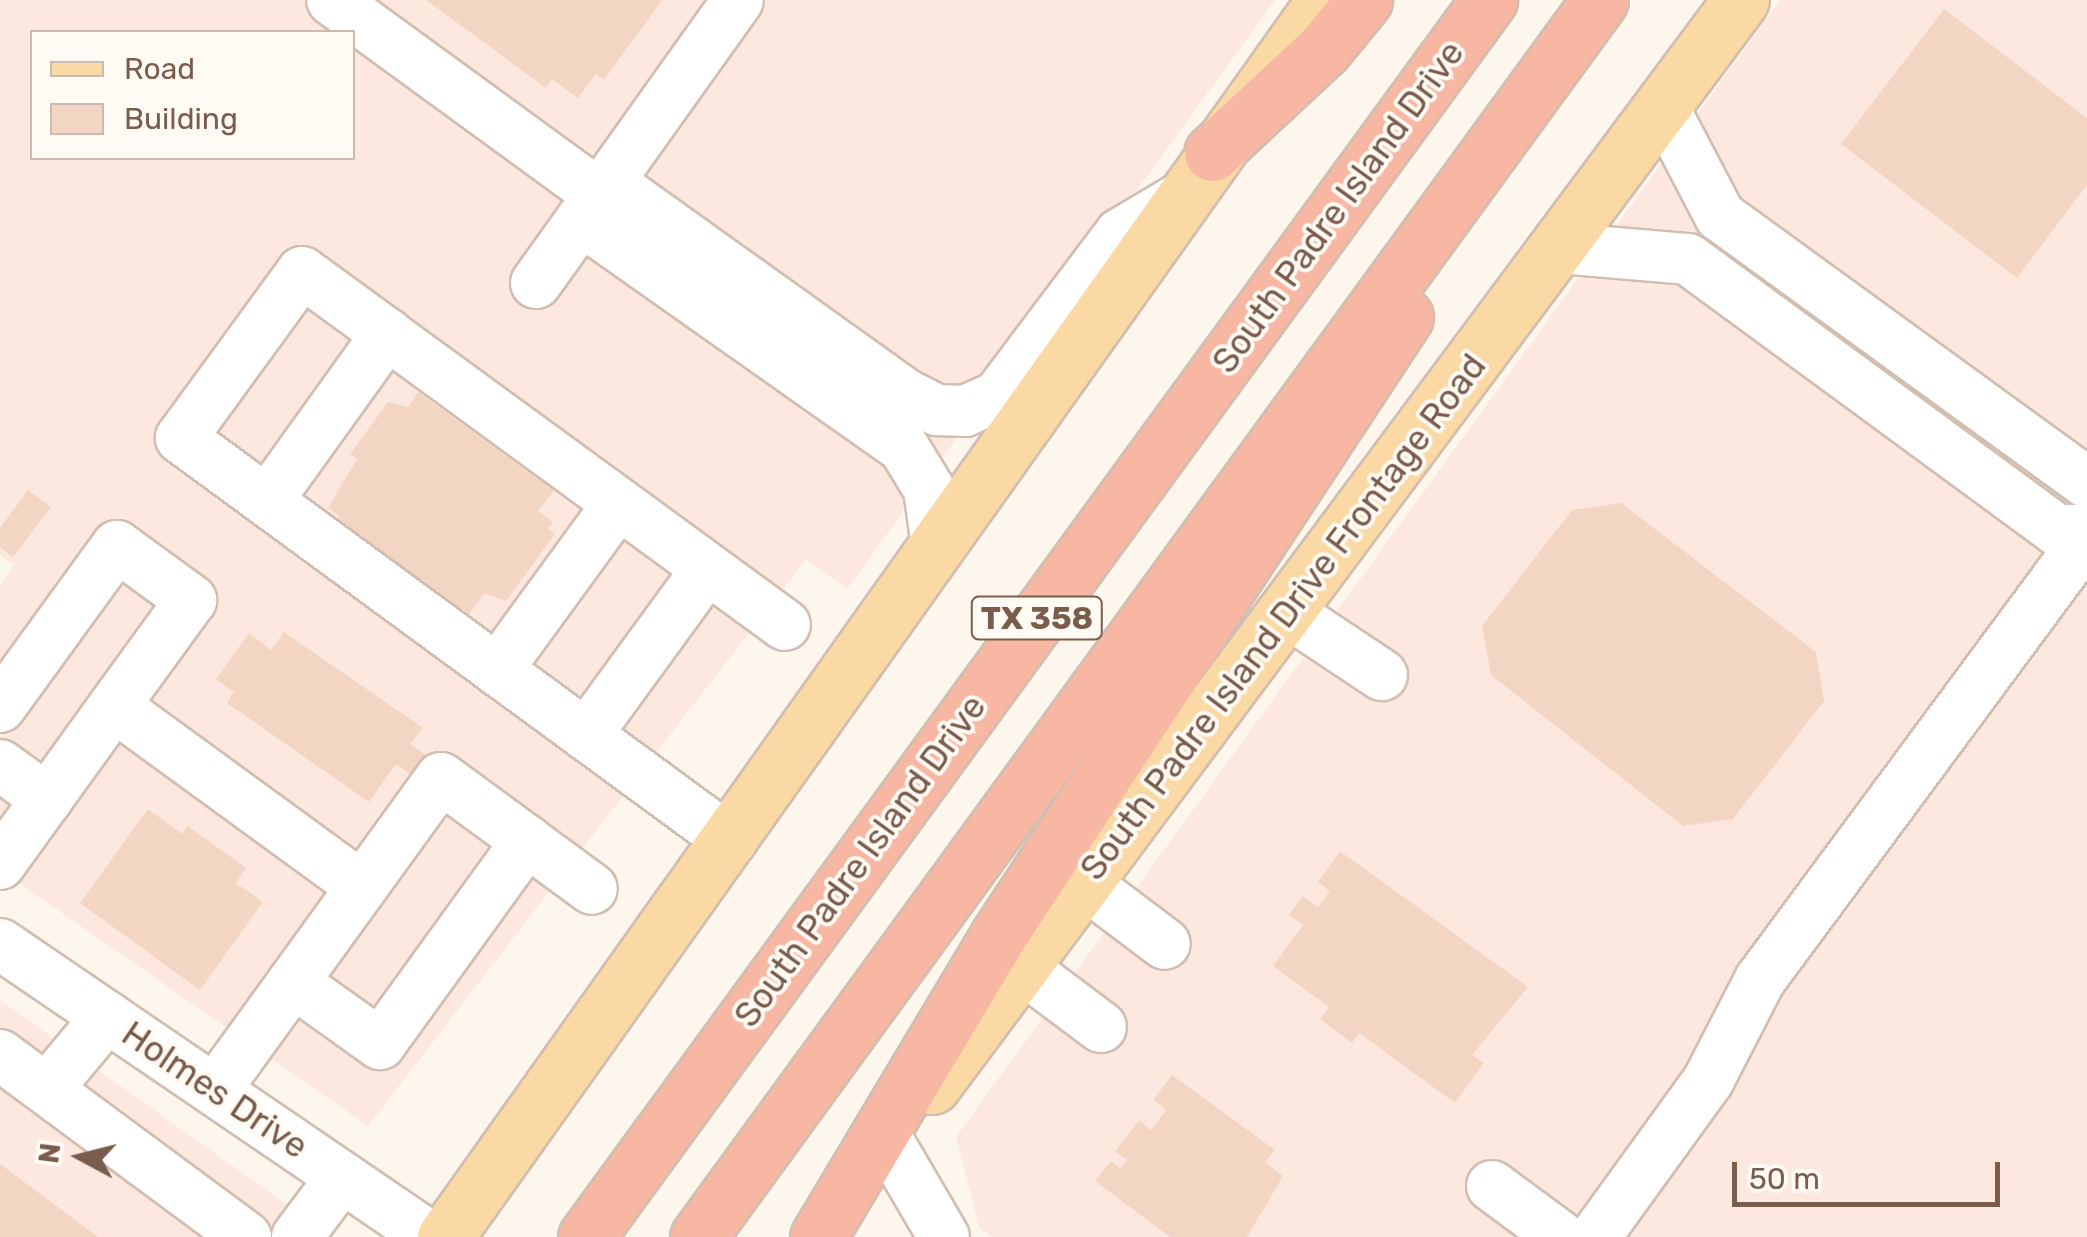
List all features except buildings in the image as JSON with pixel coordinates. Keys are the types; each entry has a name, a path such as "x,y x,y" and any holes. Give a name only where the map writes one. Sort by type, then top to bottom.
{"highway":[{"path":"1197,175 1324,50 1364,0"},
{"name":"South Padre Island Drive","path":"586,1237 1488,0"},
{"name":"TX 358","path":"698,1237 1600,0"},
{"path":"818,1237 998,936 1390,348 1482,158"}],"main road":[{"path":"445,1237 730,840 1197,175 1294,22 1326,0"},
{"name":"South Padre Island Drive Frontage Road","path":"829,1237 889,1143 1741,0"}],"street":[{"path":"332,0 596,199 904,448 929,489 936,546"},
{"path":"536,283 738,0"},
{"path":"1663,106 1720,216 2087,483"},
{"path":"596,199 905,394 937,410 965,411 998,396 1120,234 1197,175"},
{"path":"1559,248 1688,259 2057,530 2087,530"},
{"path":"730,840 181,438 302,272 784,625"},
{"path":"267,501 387,334"},
{"path":"497,670 618,504"},
{"path":"1595,1237 1708,1082 1760,980 2087,538"},
{"path":"0,707 117,546 191,600 0,864"},
{"path":"586,735 707,569"},
{"path":"1287,612 1382,675"},
{"path":"114,706 362,888"},
{"path":"0,765 47,799"},
{"path":"215,1090 441,778 592,889"},
{"path":"294,982 380,1044 527,841"},
{"path":"1084,884 1165,944"},
{"name":"Holmes Drive","path":"0,944 430,1237"},
{"path":"1020,967 1100,1027"},
{"path":"47,1089 107,1017"},
{"path":"0,1055 246,1237"},
{"path":"889,1143 944,1237"},
{"path":"297,1237 342,1177"},
{"path":"1492,1186 1561,1237"}],"shaded area":[{"path":"0,0 1275,0 847,589 806,559 368,1126 0,870 0,585 14,565 0,555"},
{"path":"1780,0 2087,0 2087,1237 992,1237 979,1227 956,1137"},
{"path":"0,1000 332,1237 0,1237"}]}
